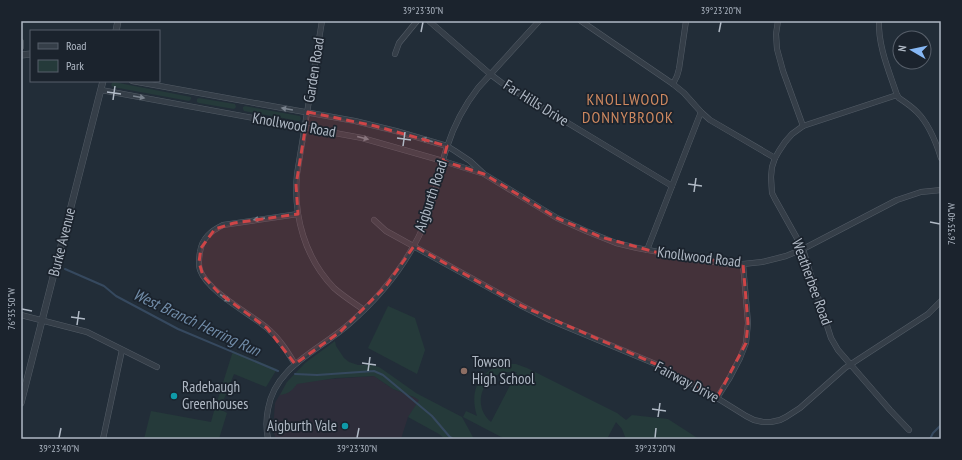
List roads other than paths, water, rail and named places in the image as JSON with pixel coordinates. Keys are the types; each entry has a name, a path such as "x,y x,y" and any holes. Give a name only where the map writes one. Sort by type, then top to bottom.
{"street":[{"name":"Garden Road","path":"322,21 296,184 298,214 307,246 320,271 338,291 364,310"},
{"path":"395,54 399,43 417,21"},
{"name":"Far Hills Drive","path":"429,21 490,74 515,91 672,186"},
{"name":"Aigburth Road","path":"268,439 267,417 270,398 279,382 295,364 340,332 364,310 395,276 414,246 426,219 447,146 464,107 490,74 539,21"},
{"path":"580,21 673,84 684,93 710,120 775,158"},
{"path":"673,84 679,69 686,21"},
{"path":"778,21 776,34 777,49 783,71 803,126"},
{"path":"879,21 883,48 897,94 899,98 918,113 923,120 933,138 941,158"},
{"path":"21,42 21,47"},
{"name":"Burke Avenue","path":"21,403 103,82"},
{"name":"Knollwood Road","path":"138,82 308,112 374,126 447,146 470,161 484,174 557,218 576,227 616,242 647,250 725,264 743,264 780,258 803,249 897,200 921,192 941,190"},
{"name":"Knollwood Road","path":"101,90 362,138 484,174"},
{"name":"Weatherbee Road","path":"897,94 803,126 792,134 778,151 771,177 772,193 803,249 831,338 838,350 909,430"},
{"path":"647,250 701,112"},
{"path":"295,364 282,344 267,328 219,293 208,283 200,269 199,262 204,240 215,229 223,225 298,214"},
{"name":"Fairway Drive","path":"374,220 386,231 522,306 564,326 658,365 754,420 763,422 780,420 800,408 850,364 928,314 941,300"},
{"path":"717,398 729,379 746,343 748,323 743,264"},
{"path":"21,315 87,332 157,367"},
{"path":"103,439 122,350"}],"waterway":[{"name":"West Branch Herring Run","path":"65,269 104,286 116,296 178,329 278,371"},
{"name":"West Branch Herring Run","path":"295,374 317,375 374,371 383,375 432,416 453,439"},
{"name":"West Branch Herring Run","path":"930,439 933,433 941,425"}],"place":[{"name":"Towson High School","path":"464,371"},
{"name":"Radebaugh Greenhouses","path":"174,396"},
{"name":"Aigburth Vale","path":"345,426"}],"district":[{"name":"KNOLLWOOD DONNYBROOK","path":"628,108"}]}
